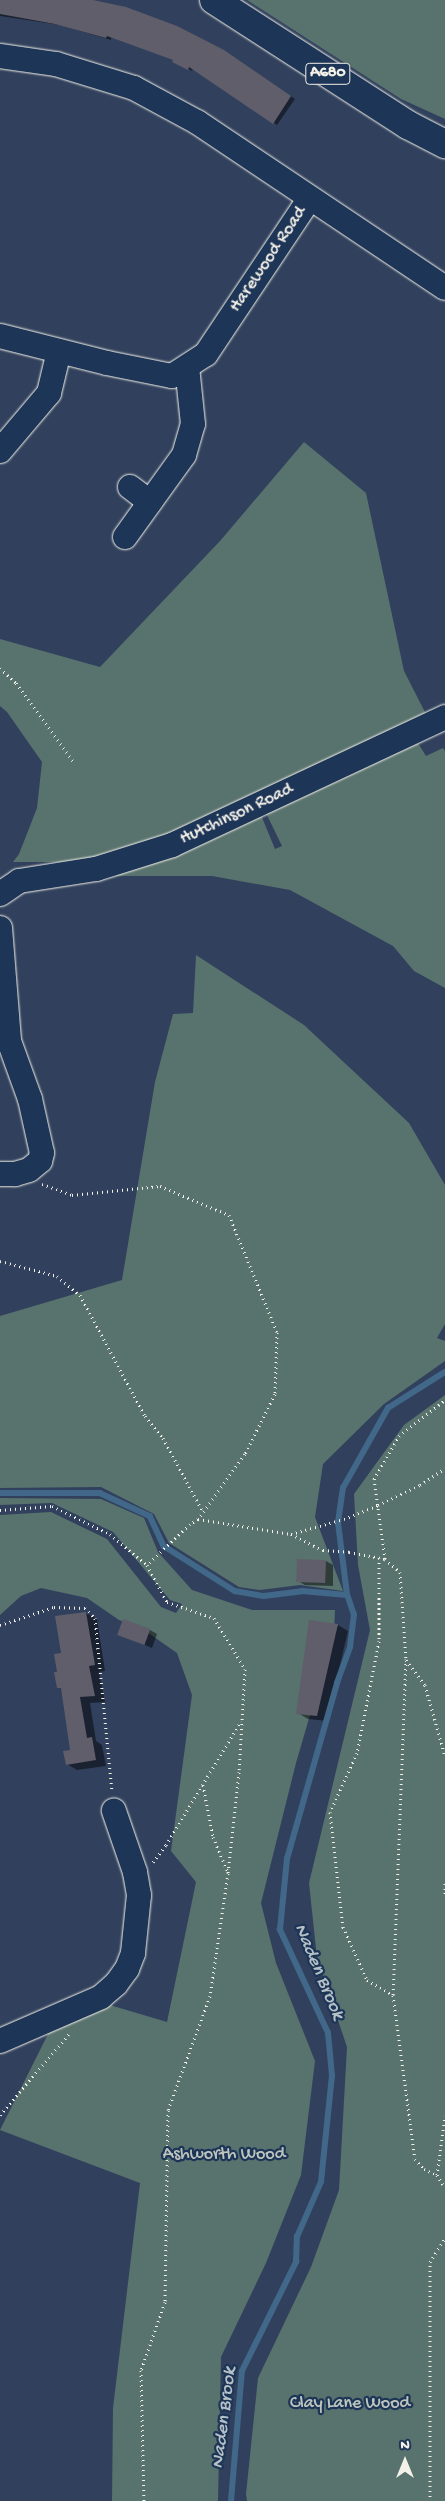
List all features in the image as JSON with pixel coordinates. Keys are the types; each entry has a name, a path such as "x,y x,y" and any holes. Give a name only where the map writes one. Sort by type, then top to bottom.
{"main road":[{"name":"A680","path":"217,1 408,125 445,144"}],"street":[{"name":"Harewood Road","path":"0,56 56,64 134,88 197,122 310,198 206,354 172,376 0,336"},
{"path":"310,198 445,288"},
{"path":"0,451 49,393 60,351"},
{"path":"124,537 184,455 193,424 187,367"},
{"path":"130,487 150,502"},
{"name":"Hutchinson Road","path":"0,894 19,881 96,868 172,845 391,744 445,717"},
{"path":"0,928 9,1041 30,1099 42,1152 40,1161 29,1170 15,1174 0,1174"},
{"path":"0,2041 92,2001 116,1984 127,1969 138,1919 139,1895 137,1882 114,1812"}],"path":[{"path":"0,668 16,683 73,761"},
{"path":"29,1170 44,1186 72,1195 160,1186 229,1215 277,1332 275,1394 245,1454 198,1519 190,1524 147,1565"},
{"path":"0,1261 57,1276 80,1295 145,1416 163,1438 203,1512"},
{"path":"385,1559 374,1480 399,1436 445,1400"},
{"path":"291,1534 344,1519 378,1505 420,1485 445,1468"},
{"path":"0,1510 52,1506 110,1534 147,1565 167,1602 214,1618 245,1668 228,1873 210,1996 168,2110 165,2302 140,2370 144,2501"},
{"path":"198,1519 291,1534 323,1550 349,1552 385,1559 400,1572 406,1659 393,1995 415,2159 424,2169 437,2175 445,2188"},
{"path":"379,1558 379,1641 358,1753 330,1812 344,1927 367,1980 393,1995"},
{"path":"0,1625 54,1607 85,1608 95,1618 114,1812"},
{"path":"406,1659 425,1685 445,1756"},
{"path":"137,1882 166,1845 242,1720"},
{"path":"203,1785 213,1836 228,1873"},
{"path":"445,1883 445,1897"},
{"path":"0,2115 76,2027"},
{"path":"437,2175 445,2116"},
{"path":"430,2501 430,2262 445,2238"}],"green space":[{"path":"247,0 445,0 445,119 401,99"},
{"path":"304,442 366,493 404,671 429,720 177,836 95,862 13,862 19,854 37,808 42,762 7,712 0,706 0,639 100,667 220,541"},
{"path":"418,743 426,756 443,748 445,751 445,988 414,971 393,946 290,890 212,876 108,876 261,815 275,849 282,846 266,813"},
{"path":"196,955 304,1025 409,1123 445,1185 445,1324 437,1338 445,1341 445,1361 384,1404 323,1464 315,1517 343,1591 300,1585 260,1590 239,1587 169,1543 154,1514 101,1487 0,1488 0,1316 122,1280 155,1082 173,1014 193,1013"},
{"name":"Clay Lane Wood","path":"445,1395 445,2501 247,2501 246,2494 258,2378 311,2267 339,2190 347,2047 317,1958 309,1883 370,1630 358,1565 354,1494 404,1425"},
{"name":"Ashworth Wood","path":"0,1498 101,1499 144,1518 158,1552 192,1590 252,1610 335,1610 334,1633 296,1763 261,1903 276,1963 315,2061 301,2175 266,2263 221,2357 218,2501 112,2501 113,2408 140,2183 0,2130 52,2026 103,2003 167,2022 196,1882 171,1851 192,1695 177,1653 144,1630 119,1620 87,1598 41,1588 21,1596 0,1615 0,1515 51,1512 107,1539 161,1607 176,1613 182,1604 170,1600 113,1532 52,1503 0,1505"}],"building":[{"path":"0,0 93,0 126,7 177,26 224,50 291,96 273,124 189,67 188,70 172,62 173,60 107,36 106,38 55,24 0,14"},
{"path":"297,1559 326,1560 325,1583 296,1582"},
{"path":"86,1612 95,1665 89,1666 95,1696 80,1697 87,1738 92,1737 96,1760 66,1765 63,1751 70,1750 61,1688 57,1688 54,1672 57,1672 54,1654 61,1653 55,1616"},
{"path":"123,1619 150,1629 144,1645 117,1635"},
{"path":"309,1620 338,1624 317,1716 296,1714"}],"waterway":[{"name":"Naden Brook","path":"231,2501 242,2371 296,2262 297,2237 321,2182 332,2076 328,2033 280,1930 287,1859 337,1683 350,1647 354,1615 347,1595 338,1523 343,1488 388,1408 445,1372"},
{"path":"0,1493 100,1493 150,1516 164,1546 235,1591 264,1596 302,1591 347,1595"}]}
